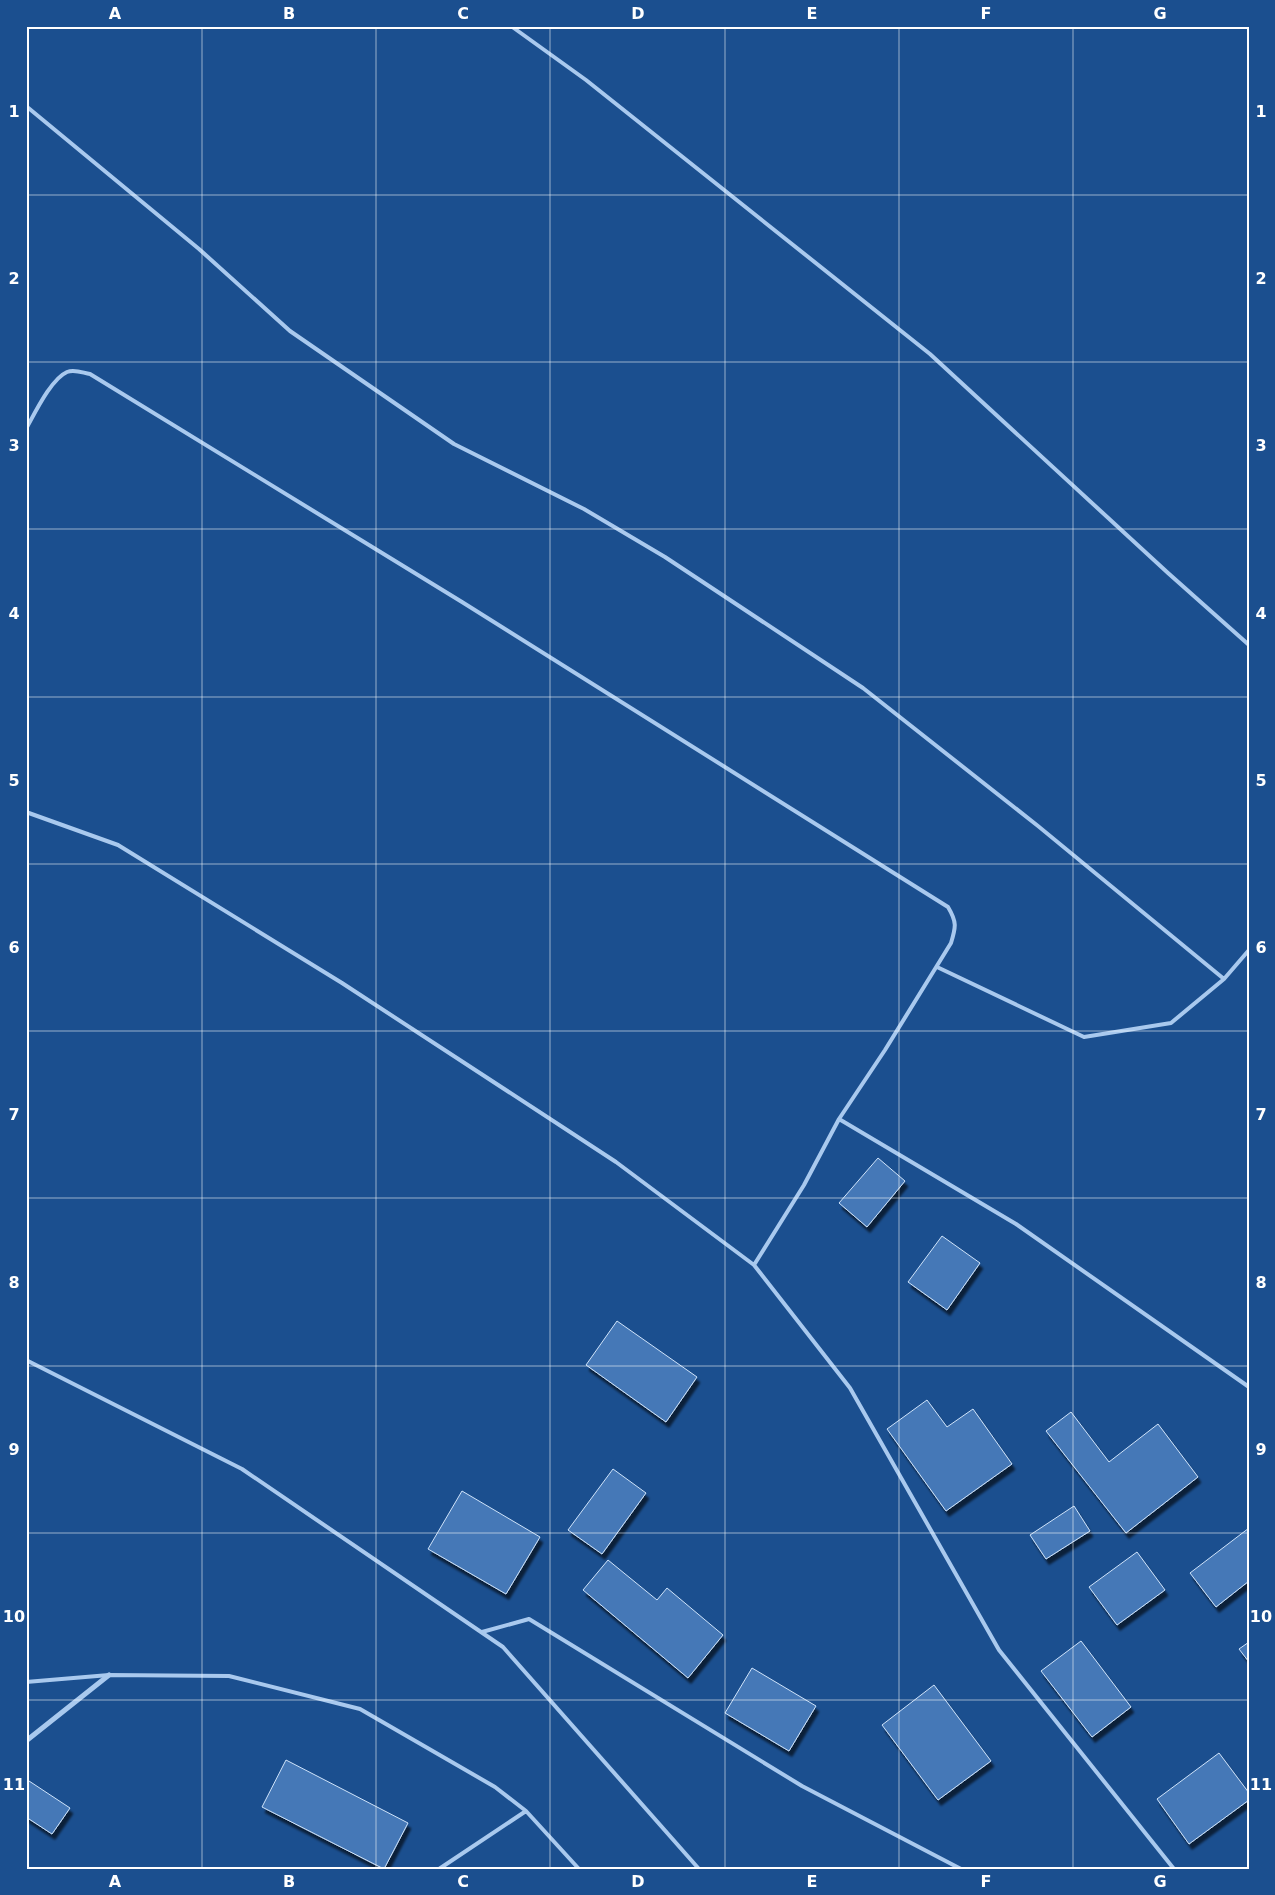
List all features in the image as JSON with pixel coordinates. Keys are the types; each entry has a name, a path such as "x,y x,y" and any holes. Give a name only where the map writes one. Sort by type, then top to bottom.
{"street":[{"path":"26,1741 108,1675"}],"lane":[{"path":"511,26 594,86 930,354 1249,645"},
{"path":"26,106 199,249 290,332 454,444 584,509 665,558 863,688 1038,826 1224,979"},
{"path":"26,429 54,383 67,372 76,371 90,374 453,597 948,908 955,919 956,930 952,943 839,1119 804,1185 754,1265"},
{"path":"26,812 118,845 342,983 616,1162 754,1265 850,1388 999,1650 1174,1869"},
{"path":"937,967 1084,1038 1171,1022 1224,979 1249,950"},
{"path":"839,1119 1016,1224 1249,1387"},
{"path":"26,1360 242,1469 503,1647 699,1869"},
{"path":"482,1632 529,1619 802,1786 961,1869"},
{"path":"26,1682 108,1675 229,1676 360,1709 495,1786 526,1811 579,1869"},
{"path":"439,1869 526,1811"}],"building":[{"path":"878,1158 905,1181 867,1227 839,1203"},
{"path":"942,1236 980,1263 947,1310 908,1282"},
{"path":"617,1321 697,1377 666,1422 586,1365"},
{"path":"927,1400 947,1427 973,1409 1012,1464 946,1511 887,1429"},
{"path":"1071,1412 1109,1462 1158,1424 1198,1477 1126,1533 1046,1431"},
{"path":"613,1469 646,1493 602,1554 568,1530"},
{"path":"462,1491 540,1537 506,1594 428,1549"},
{"path":"1074,1506 1090,1531 1046,1559 1030,1535"},
{"path":"1249,1528 1249,1581 1216,1607 1190,1573"},
{"path":"1137,1552 1165,1590 1117,1625 1089,1587"},
{"path":"608,1560 657,1600 667,1588 723,1635 688,1678 583,1590"},
{"path":"1081,1641 1131,1707 1092,1737 1041,1671"},
{"path":"1249,1642 1249,1662 1239,1649"},
{"path":"752,1668 816,1706 789,1751 725,1713"},
{"path":"934,1685 991,1761 938,1800 882,1725"},
{"path":"1219,1753 1249,1793 1249,1800 1189,1844 1157,1799"},
{"path":"286,1760 408,1823 384,1869 262,1807"},
{"path":"26,1779 70,1808 52,1834 26,1817"}]}
